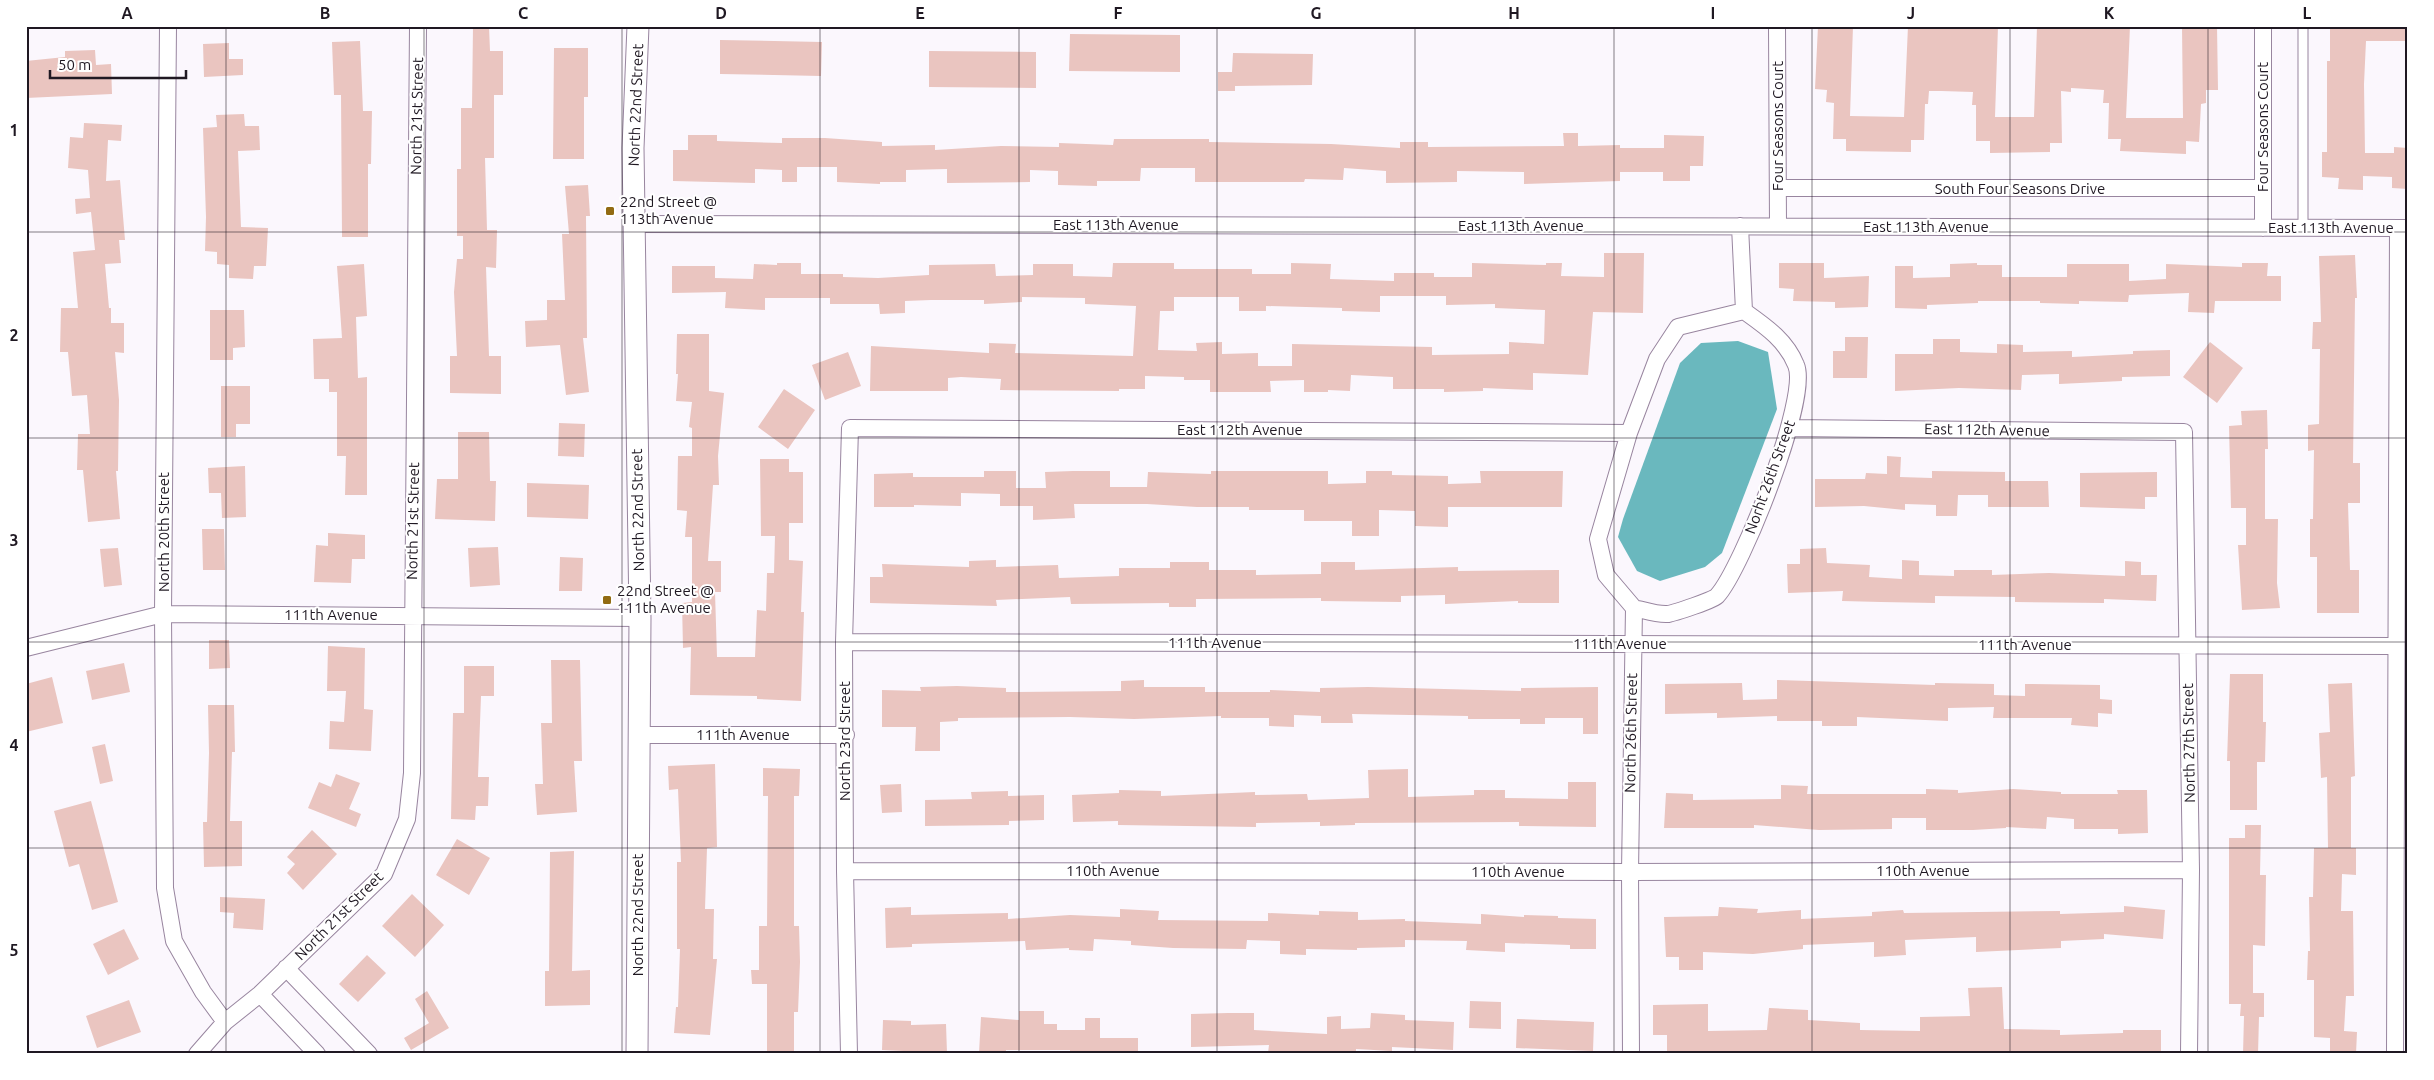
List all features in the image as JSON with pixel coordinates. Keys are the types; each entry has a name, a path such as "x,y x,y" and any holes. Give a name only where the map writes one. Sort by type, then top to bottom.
{"street":[{"name":"North 20th Street","path":"168,26 163,614 165,888 174,941 203,992 225,1022"},
{"name":"North 21st Street","path":"197,1054 225,1022 260,994 384,874 407,819 412,772 418,26"},
{"name":"North 22nd Street","path":"637,1054 640,618 633,148 638,26"},
{"name":"Four Seasons Court","path":"1778,26 1778,226"},
{"name":"Four Seasons Court","path":"2263,26 2263,228"},
{"name":"South Four Seasons Drive","path":"1778,188 2263,188"},
{"name":"East 113th Avenue","path":"633,224 2403,228"},
{"path":"1634,608 1606,574 1598,539 1629,433 1657,359 1678,327 1744,311 1740,226"},
{"path":"2395,1054 2396,646 2403,228"},
{"name":"Norht 26th Street","path":"1634,608 1668,614 1716,598 1740,561 1790,428 1797,396 1797,366 1778,336 1744,311"},
{"name":"East 112th Avenue","path":"850,428 1629,433"},
{"name":"North 23rd Street","path":"849,1054 845,871 846,735 844,642 850,428"},
{"name":"East 112th Avenue","path":"1790,428 2184,432"},
{"name":"North 27th Street","path":"2184,432 2191,870 2189,1054"},
{"name":"North 26th Street","path":"1631,1054 1630,872 1634,608"},
{"name":"111th Avenue","path":"26,648 163,614 640,618"},
{"name":"111th Avenue","path":"844,642 2396,646"},
{"name":"111th Avenue","path":"640,735 846,735"},
{"name":"110th Avenue","path":"845,871 1630,872 2191,870"},
{"name":"North 21st Street","path":"286,968 369,1054"},
{"path":"260,994 318,1054"}],"lane":[{"path":"2303,26 2303,228"}],"water":[{"path":"1738,341 1768,352 1777,409 1722,553 1705,567 1660,581 1637,571 1618,537 1623,519 1680,363 1701,343"}],"building":[{"path":"473,26 489,26 490,51 503,51 503,95 494,95 494,158 485,158 487,230 497,230 496,268 486,267 489,356 501,356 501,394 450,393 450,356 457,356 454,292 457,259 463,259 463,236 457,236 457,169 461,169 461,108 472,108"},
{"path":"1818,26 1853,26 1850,116 1904,117 1908,26 1963,28 1963,26 1998,26 1995,117 2034,117 2037,26 2094,28 2094,26 2130,26 2126,118 2183,118 2182,26 2217,26 2218,90 2206,90 2206,103 2201,104 2199,142 2186,141 2186,154 2120,151 2121,139 2108,139 2109,103 2103,103 2104,90 2071,88 2071,92 2061,91 2062,143 2050,143 2050,152 1990,153 1990,141 1976,141 1976,105 1972,105 1973,92 1941,91 1929,91 1928,104 1925,104 1924,140 1911,140 1911,152 1846,151 1846,139 1833,139 1834,103 1826,102 1827,90 1815,89"},
{"path":"2330,26 2408,26 2408,41 2366,41 2364,84 2365,153 2394,153 2394,147 2408,148 2408,189 2392,188 2392,177 2363,176 2363,190 2338,189 2339,178 2322,177 2322,152 2327,152 2327,61 2330,61"},
{"path":"1070,34 1180,35 1180,72 1069,71"},
{"path":"720,40 822,42 821,76 720,74"},
{"path":"360,41 363,111 372,111 371,164 368,164 368,237 342,237 341,95 334,95 332,42"},
{"path":"229,43 229,59 243,59 243,75 204,77 203,44"},
{"path":"554,48 588,48 588,97 584,97 584,159 553,159"},
{"path":"95,50 96,65 111,64 112,94 26,98 26,61 65,57 65,51"},
{"path":"929,51 1036,52 1036,88 929,87"},
{"path":"1233,53 1313,54 1312,85 1235,86 1235,91 1218,91 1218,72 1232,72"},
{"path":"244,114 245,126 259,126 260,150 238,151 241,227 268,228 266,266 254,266 253,279 229,278 229,265 217,264 217,252 205,251 206,217 203,128 217,127 216,115"},
{"path":"84,123 122,125 121,141 108,140 106,181 120,180 125,240 119,240 121,263 105,264 109,308 111,308 111,323 124,323 124,353 115,352 119,400 118,471 116,471 120,519 88,522 83,470 77,470 78,434 90,434 87,395 72,396 68,352 60,352 61,308 78,308 73,252 95,250 91,212 76,214 75,199 90,198 88,170 68,168 70,137 83,138"},
{"path":"1563,133 1578,133 1578,146 1620,145 1620,148 1664,148 1664,135 1704,136 1703,166 1690,166 1690,181 1663,181 1663,172 1620,172 1620,181 1524,184 1524,172 1457,171 1457,182 1386,183 1386,171 1344,168 1343,180 1305,179 1304,182 1195,182 1195,168 1141,168 1140,181 1097,181 1097,186 1058,185 1058,171 1030,170 1030,182 947,183 947,169 906,170 906,182 880,182 880,184 837,182 837,167 797,167 797,182 782,182 782,170 755,169 755,183 673,181 673,150 688,150 688,135 717,135 717,141 782,143 782,138 825,138 882,142 882,146 935,145 935,150 1001,146 1059,147 1059,143 1113,145 1114,139 1209,139 1209,142 1331,144 1400,148 1400,142 1428,142 1428,147 1564,146"},
{"path":"588,185 590,216 586,216 587,338 583,338 589,392 566,395 560,345 526,347 525,321 547,320 547,300 565,300 562,234 569,234 565,186"},
{"path":"1604,253 1644,253 1643,313 1593,312 1588,375 1533,373 1533,390 1483,388 1483,391 1444,392 1444,389 1393,389 1393,377 1351,375 1350,391 1328,390 1328,392 1304,392 1304,380 1270,381 1271,392 1210,392 1210,380 1184,380 1184,377 1145,376 1145,389 1119,389 1119,391 1000,390 1001,379 961,377 948,378 948,391 870,391 871,346 989,353 989,343 1016,344 1015,353 1133,356 1136,306 1085,304 1085,298 1022,297 1022,302 984,304 984,300 905,301 905,313 880,314 879,304 830,304 830,298 765,298 765,310 725,308 726,292 672,293 672,266 715,266 715,278 753,279 754,264 777,265 777,263 801,263 801,274 843,274 843,277 878,278 929,275 929,265 995,264 996,276 1033,275 1033,264 1073,264 1073,276 1112,277 1113,263 1174,263 1174,269 1252,269 1252,274 1291,274 1291,263 1331,264 1330,279 1394,281 1394,273 1434,273 1434,277 1472,277 1472,263 1546,265 1546,263 1562,263 1561,276 1604,277","holes":["1380,296 1446,296 1446,305 1495,304 1495,308 1545,310 1544,344 1509,342 1509,354 1432,355 1432,347 1292,344 1292,366 1258,366 1258,353 1222,354 1222,342 1196,343 1197,351 1158,350 1160,311 1174,311 1174,297 1239,297 1239,311 1266,311 1266,306 1342,308 1342,311 1380,312"]},
{"path":"2355,255 2357,298 2355,298 2353,463 2360,463 2360,503 2348,503 2350,570 2359,570 2359,613 2317,613 2317,557 2310,557 2310,519 2313,519 2314,450 2308,451 2308,425 2319,424 2320,349 2312,349 2313,322 2321,322 2319,256"},
{"path":"1779,263 1824,263 1824,278 1869,276 1868,307 1835,308 1835,302 1793,301 1794,289 1779,288"},
{"path":"1977,263 1977,265 2002,265 2002,277 2067,277 2067,264 2129,264 2129,281 2166,279 2166,264 2242,267 2242,263 2268,263 2267,276 2281,276 2281,301 2215,301 2214,313 2188,312 2189,293 2129,295 2128,302 2079,301 2079,304 2040,303 2040,301 1978,301 1978,303 1927,305 1927,309 1895,308 1895,266 1913,266 1913,278 1950,277 1950,264"},
{"path":"364,264 367,316 356,317 358,378 367,377 367,495 345,495 346,456 337,456 337,392 329,392 329,379 314,379 313,339 342,338 337,266"},
{"path":"210,310 244,310 245,347 233,348 233,360 210,360"},
{"path":"677,334 709,334 709,391 724,393 718,456 719,485 713,485 708,561 721,561 721,592 715,592 717,657 755,657 757,610 766,611 767,573 774,573 775,536 761,536 760,459 789,459 789,472 803,472 803,523 789,523 789,560 803,561 801,612 804,612 801,701 757,699 757,696 690,695 691,647 683,648 682,603 692,602 692,537 685,537 687,511 677,510 678,456 692,456 692,428 689,427 692,402 676,401 678,374 676,374"},
{"path":"1845,337 1868,337 1867,378 1833,378 1833,351 1845,351"},
{"path":"1933,339 1960,339 1960,352 1997,353 1997,344 2023,345 2023,352 2072,351 2072,357 2133,354 2133,351 2170,350 2170,376 2122,377 2122,381 2059,384 2059,374 2022,375 2021,390 1959,388 1895,391 1895,354 1933,354"},
{"path":"2210,342 2243,368 2217,403 2183,377"},
{"path":"848,352 861,386 825,400 812,365"},
{"path":"221,386 250,386 250,424 236,424 236,437 221,437"},
{"path":"784,389 815,410 788,449 758,427"},
{"path":"2267,410 2268,449 2265,449 2265,519 2278,519 2277,583 2280,608 2242,610 2238,545 2246,545 2246,508 2231,508 2229,426 2242,425 2241,411"},
{"path":"559,423 585,424 584,457 558,456"},
{"path":"458,432 489,432 490,481 496,481 495,521 435,519 437,479 458,479"},
{"path":"1887,456 1901,457 1900,477 1932,478 1932,471 2005,472 2005,481 2048,481 2049,507 1988,507 1988,495 1958,495 1957,516 1936,516 1936,505 1905,504 1905,510 1864,506 1815,507 1815,479 1865,479 1866,473 1887,474"},
{"path":"245,466 246,517 222,518 221,493 209,493 208,468"},
{"path":"984,471 1016,471 1016,488 1046,488 1045,472 1073,471 1110,471 1110,487 1147,487 1148,472 1211,474 1211,471 1328,471 1328,484 1366,483 1366,471 1392,471 1392,475 1448,476 1448,484 1481,483 1480,471 1563,471 1562,507 1448,507 1448,527 1415,526 1415,511 1379,510 1379,536 1352,536 1352,521 1304,521 1304,510 1249,510 1249,507 1197,507 1147,504 1074,504 1075,518 1033,520 1033,506 1000,506 1000,494 961,493 961,506 914,505 914,507 874,507 874,474 913,473 913,477 984,477"},
{"path":"2157,472 2157,497 2145,497 2145,509 2080,507 2080,473"},
{"path":"527,483 589,485 588,519 527,517"},
{"path":"202,529 224,529 225,570 203,570"},
{"path":"328,533 365,535 365,559 352,559 351,583 314,582 316,545 328,546"},
{"path":"498,547 500,585 470,587 468,548"},
{"path":"118,548 122,585 104,587 100,549"},
{"path":"1826,548 1827,563 1870,565 1869,577 1902,579 1902,560 1919,561 1919,575 1954,576 1954,570 1992,570 1992,575 2049,573 2125,576 2125,561 2141,562 2141,575 2157,575 2156,601 2104,599 2104,603 2015,602 2015,597 1935,596 1935,603 1881,602 1842,601 1843,591 1788,593 1787,564 1800,564 1800,549"},
{"path":"560,557 583,558 582,591 559,591"},
{"path":"996,560 996,567 1058,565 1059,578 1119,576 1119,568 1170,568 1170,562 1209,562 1209,570 1256,570 1256,575 1321,574 1321,562 1355,562 1355,570 1458,567 1458,571 1559,570 1559,603 1518,603 1518,601 1445,604 1445,595 1401,596 1401,602 1321,601 1321,598 1196,599 1196,607 1169,607 1169,603 1071,604 1070,597 996,600 997,606 870,603 870,577 883,577 882,564 969,567 969,561"},
{"path":"209,640 229,640 230,668 209,669"},
{"path":"328,646 365,648 364,709 373,710 371,751 329,749 330,721 344,722 346,691 327,691"},
{"path":"551,660 580,660 582,761 574,761 577,812 537,815 535,784 543,784 541,723 552,723"},
{"path":"124,663 130,692 92,700 86,671"},
{"path":"464,666 494,666 494,696 481,696 478,777 489,777 488,806 476,806 475,820 451,819 453,713 464,713"},
{"path":"2230,674 2263,674 2263,722 2266,722 2265,762 2257,762 2257,810 2230,810 2230,761 2227,761"},
{"path":"52,677 63,723 26,732 26,684"},
{"path":"1144,680 1144,687 1205,687 1205,692 1270,692 1270,690 1320,692 1320,688 1368,687 1521,691 1521,688 1598,687 1598,734 1583,734 1583,718 1545,718 1545,724 1520,724 1520,719 1468,719 1468,716 1352,714 1353,723 1321,723 1321,716 1294,715 1294,727 1269,726 1269,718 1221,718 1221,716 1134,719 1070,717 958,718 958,721 940,722 940,751 915,751 916,727 882,727 882,690 921,691 920,687 957,686 1006,688 1006,692 1121,691 1121,681"},
{"path":"1777,680 1935,685 1935,683 1994,684 1994,695 2025,696 2025,684 2100,685 2100,699 2112,700 2112,714 2098,713 2098,727 2071,725 2072,718 1993,718 1994,707 1948,708 1948,721 1857,717 1857,726 1822,726 1822,721 1777,721 1777,716 1717,718 1717,713 1665,714 1665,684 1742,683 1743,700 1777,699"},
{"path":"2352,683 2355,776 2351,777 2351,848 2356,848 2356,875 2342,874 2341,911 2353,911 2354,996 2346,996 2344,1031 2357,1032 2356,1054 2330,1053 2330,1038 2314,1037 2314,980 2307,980 2308,951 2310,951 2309,897 2313,897 2314,848 2328,848 2327,777 2321,778 2319,733 2330,732 2328,684"},
{"path":"208,705 234,705 235,752 232,752 230,821 242,821 242,866 204,867 203,822 207,822 209,753"},
{"path":"105,744 113,781 100,784 92,747"},
{"path":"715,764 717,847 707,848 705,909 714,909 713,959 717,959 710,1035 674,1033 676,1007 678,1007 680,949 677,949 677,862 681,862 678,789 669,790 668,766"},
{"path":"763,768 800,769 799,796 794,796 794,926 799,926 800,962 798,1012 794,1012 794,1054 767,1054 767,984 752,984 751,970 759,970 759,926 767,926 768,796 763,796"},
{"path":"1408,769 1408,797 1474,795 1474,790 1505,790 1505,798 1568,799 1568,782 1596,782 1596,827 1519,826 1519,822 1355,823 1355,825 1320,826 1320,822 1256,823 1256,827 1118,825 1118,821 1073,822 1072,795 1119,793 1119,790 1161,791 1161,796 1255,792 1255,795 1307,794 1308,800 1369,798 1368,770"},
{"path":"336,774 360,783 349,809 361,814 356,827 308,808 319,782 331,787"},
{"path":"901,784 902,812 882,813 880,785"},
{"path":"1781,785 1808,786 1807,794 1926,794 1926,789 1958,790 1958,793 2013,789 2061,792 2061,794 2118,794 2117,790 2147,790 2148,833 2118,834 2118,829 2074,829 2074,819 2047,817 2046,829 2006,827 1973,830 1926,830 1926,818 1892,818 1892,829 1819,830 1754,825 1754,828 1664,828 1666,793 1693,794 1693,800 1781,799"},
{"path":"1008,791 1008,796 1044,795 1044,820 1009,821 1009,825 925,826 925,800 972,799 971,792"},
{"path":"91,801 118,902 92,910 79,864 69,867 54,811"},
{"path":"2245,825 2261,825 2260,875 2266,875 2265,946 2253,945 2253,993 2264,993 2264,1017 2259,1017 2258,1054 2243,1054 2244,1016 2240,1016 2241,1004 2229,1004 2229,838 2245,838"},
{"path":"312,830 337,854 303,890 287,873 295,864 287,857"},
{"path":"457,839 490,858 469,895 436,875"},
{"path":"574,851 572,971 590,970 590,1005 545,1006 545,971 549,971 550,852"},
{"path":"412,894 444,925 415,957 382,926"},
{"path":"220,897 265,899 263,930 233,928 234,913 220,912"},
{"path":"2124,906 2165,910 2163,939 2104,934 2104,939 2061,941 2061,948 1976,952 1976,937 1905,940 1906,955 1874,957 1874,942 1803,945 1803,949 1753,954 1703,952 1703,970 1679,970 1679,957 1666,957 1664,917 1718,916 1719,907 1758,909 1757,913 1801,910 1801,919 1872,916 1872,912 1903,910 1904,913 2060,911 2060,914 2124,912"},
{"path":"911,907 911,915 1008,913 1008,919 1070,915 1120,917 1120,909 1159,911 1158,920 1268,921 1268,913 1319,915 1319,911 1358,912 1358,920 1405,919 1405,921 1481,924 1481,914 1524,917 1524,915 1558,916 1558,918 1596,919 1596,949 1570,949 1570,945 1505,943 1505,952 1466,950 1467,941 1405,940 1405,947 1357,948 1357,950 1306,949 1306,955 1280,954 1280,941 1247,940 1246,949 1173,948 1131,945 1131,941 1094,939 1093,951 1069,950 1069,948 1026,950 1025,941 912,944 912,947 886,948 885,908"},
{"path":"124,929 139,959 108,975 93,944"},
{"path":"367,955 386,973 358,1002 339,984"},
{"path":"2002,987 2004,1029 2060,1030 2060,1035 2123,1033 2123,1030 2161,1030 2161,1054 1667,1054 1667,1035 1653,1035 1653,1005 1708,1004 1708,1031 1767,1030 1769,1008 1808,1010 1808,1020 1860,1023 1860,1030 1920,1031 1920,1017 1970,1016 1968,988"},
{"path":"427,991 449,1028 411,1050 404,1038 429,1023 415,999"},
{"path":"129,1000 141,1032 97,1048 86,1016"},
{"path":"1470,1001 1501,1002 1501,1029 1469,1028"},
{"path":"1019,1011 1044,1011 1044,1024 1057,1024 1057,1030 1085,1030 1085,1018 1100,1018 1100,1038 1138,1038 1138,1054 1070,1054 1070,1050 1006,1050 1006,1054 979,1053 981,1017 1019,1020"},
{"path":"1254,1013 1254,1030 1327,1034 1327,1017 1341,1016 1341,1029 1370,1028 1371,1013 1405,1015 1405,1020 1454,1022 1453,1050 1392,1047 1392,1051 1356,1049 1356,1054 1285,1054 1268,1053 1269,1045 1191,1047 1191,1014"},
{"path":"1517,1019 1594,1022 1593,1051 1516,1048"},
{"path":"883,1020 911,1021 911,1025 946,1024 947,1053 882,1050"}],"place":[{"name":"22nd Street @ 113th Avenue","path":"610,211"},
{"name":"22nd Street @ 111th Avenue","path":"607,600"}]}
